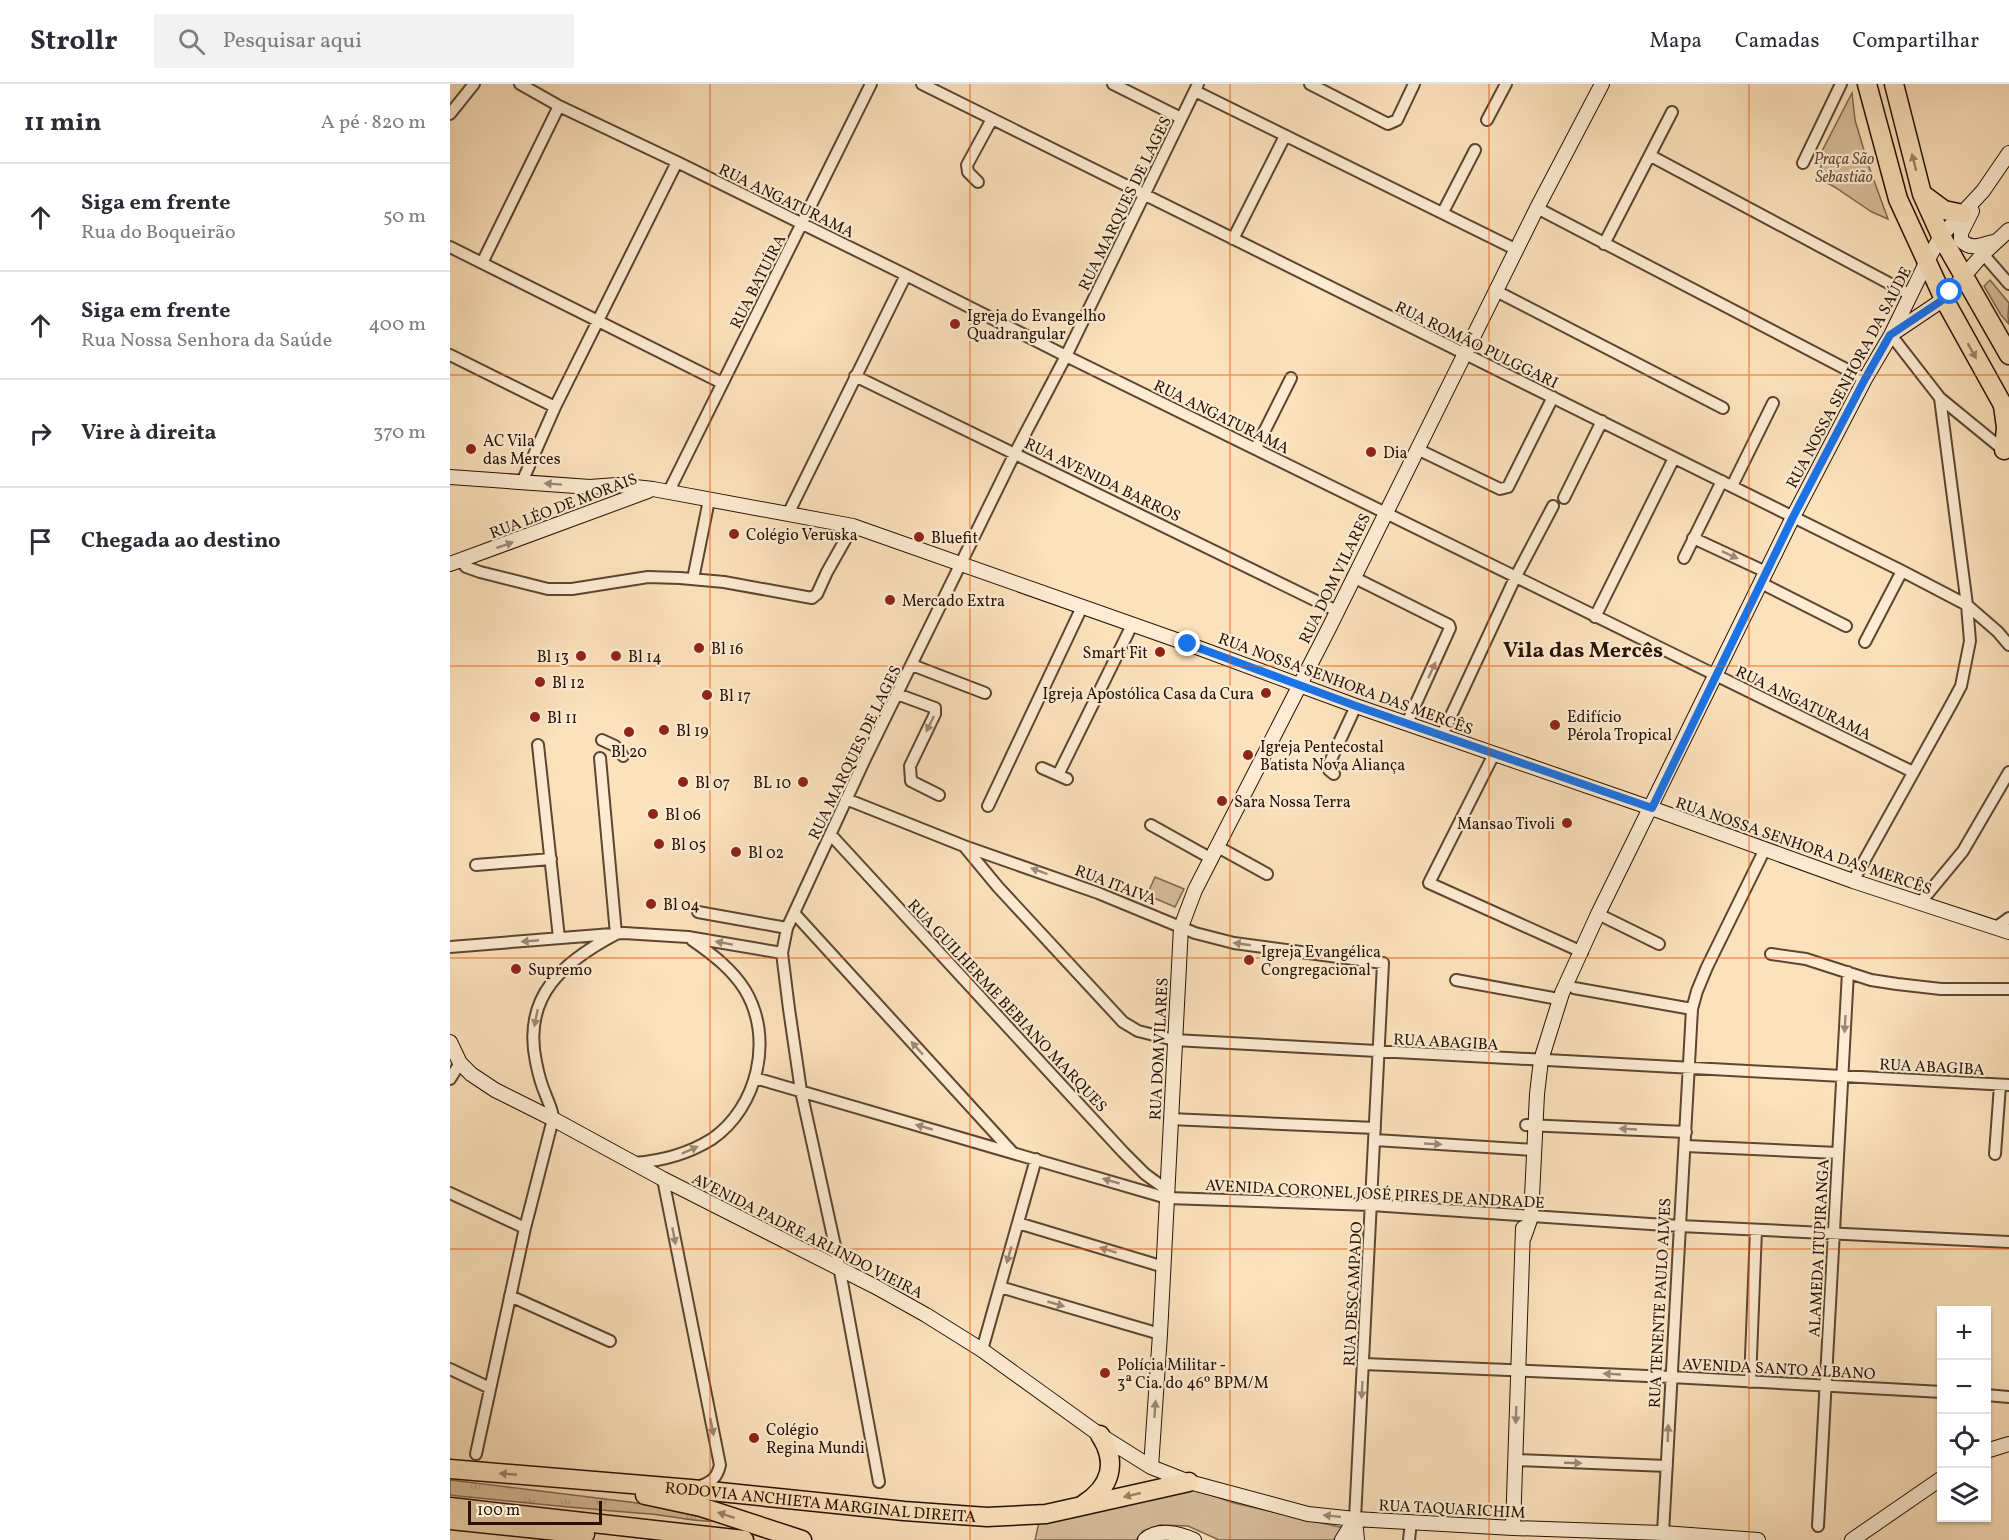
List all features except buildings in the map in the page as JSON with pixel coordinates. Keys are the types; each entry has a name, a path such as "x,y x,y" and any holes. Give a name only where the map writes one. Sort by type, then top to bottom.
{"highway":[{"path":"1867,84 1898,199 1944,299 2006,411 2007,453"},
{"path":"1894,84 1922,194 1941,236 2009,355"},
{"path":"1922,194 1944,210 1963,214"},
{"path":"1080,1506 1102,1490 1110,1472 1109,1452 1100,1435"},
{"name":"RODOVIA ANCHIETA MARGINAL DIREITA","path":"450,1468 987,1517 1046,1514 1189,1482"},
{"path":"566,1479 701,1507 802,1540"},
{"path":"450,1507 744,1540"},
{"path":"450,1520 636,1540"},
{"path":"568,1540 595,1535"}],"main road":[{"name":"RUA DOM VILARES","path":"1151,1467 1164,1266 1181,927 1195,891 1537,208 1602,84"},
{"name":"RUA NOSSA SENHORA DA SAÚDE","path":"1513,1528 1517,1370 1524,1237 1539,1035 1553,998 1652,808 1793,517 1927,261 1941,236 1983,191 2009,153"},
{"path":"1983,191 1962,230 1961,240 1967,246 1972,247 1998,240"},
{"path":"1890,335 1944,299 1983,254 2009,230"},
{"name":"RUA NOSSA SENHORA DAS MERCÊS","path":"450,477 590,487 617,485 653,489 853,526 1356,706 1652,808 1852,881 2009,932"},
{"path":"603,507 607,501 605,486"},
{"name":"RUA LÉO DE MORAIS","path":"455,562 653,489"},
{"name":"RUA NOSSA SENHORA DA SAÚDE","path":"1537,1060 1579,951"},
{"name":"AVENIDA PADRE ARLINDO VIEIRA","path":"450,1042 460,1063 471,1074 495,1090 926,1315 982,1350 1100,1435 1151,1467"},
{"path":"1991,1450 2009,1443"},
{"name":"RUA TAQUARICHIM","path":"1151,1467 1189,1482 1308,1514 1355,1519 1663,1537 1758,1540"},
{"path":"1856,1539 1937,1481"},
{"path":"1342,1540 1355,1519"},
{"path":"1355,1519 1358,1540"},
{"path":"1145,1540 1149,1536 1160,1533 1174,1533 1194,1540"}],"street":[{"path":"450,114 474,84"},
{"name":"RUA ANGATURAMA","path":"520,84 1066,357 1256,448 1515,578 1913,772"},
{"name":"RUA BATUÍRA","path":"669,491 871,84"},
{"name":"RUA ROMÃO PULGGARI","path":"921,84 1967,604 2009,645"},
{"path":"1113,84 1181,118"},
{"path":"1310,84 1388,124 1397,120 1414,84"},
{"path":"1487,120 1506,84"},
{"path":"1803,163 1841,84"},
{"path":"1197,88 1285,136 1516,250"},
{"name":"RUA MARQUES DE LAGES","path":"879,1482 840,1269 801,1091 782,953 787,928 897,694 1015,453 1066,357 1197,88"},
{"path":"482,263 560,106"},
{"path":"1604,243 1672,112"},
{"path":"978,182 968,172 968,165 992,119"},
{"path":"1233,238 1285,136"},
{"path":"1443,212 1475,150"},
{"path":"1651,156 1911,295"},
{"path":"522,482 555,407 677,162"},
{"path":"1537,208 1865,379"},
{"path":"450,247 722,383"},
{"path":"1983,254 2009,284"},
{"path":"788,514 906,275"},
{"path":"1496,291 1723,408"},
{"path":"1890,335 1940,398 2007,453"},
{"path":"450,355 555,407"},
{"name":"RUA AVENIDA BARROS","path":"855,376 1337,611"},
{"path":"1256,448 1291,378"},
{"path":"1417,449 1500,489 1508,487 1553,398"},
{"path":"1852,881 1961,686 1967,662 1970,641 1967,604 1940,398"},
{"path":"1684,558 1773,403"},
{"path":"1564,498 1602,421"},
{"path":"1596,617 1674,458"},
{"path":"693,579 709,500"},
{"path":"1442,735 1515,578 1553,506"},
{"path":"455,562 480,572 548,589 572,589 648,577 724,582 812,598 817,594 853,526"},
{"path":"1694,538 1846,626"},
{"path":"1865,642 1902,571"},
{"path":"1353,577 1450,627 1407,723"},
{"path":"988,806 1082,607"},
{"path":"1042,768 1062,777 1132,625"},
{"path":"912,665 985,693"},
{"path":"897,694 935,708 935,714 910,766 910,781 939,795"},
{"path":"1334,774 1328,766 1356,706"},
{"path":"602,740 615,746 623,756"},
{"path":"538,745 559,938"},
{"path":"1494,754 1429,883 1579,951"},
{"path":"600,758 616,933"},
{"path":"1920,903 1963,851 2009,772"},
{"name":"RUA ITAIVA","path":"846,799 963,846 1098,892 1209,937 1234,943 1383,963"},
{"path":"1151,825 1267,874"},
{"name":"RUA GUILHERME BEBIANO MARQUES","path":"831,835 1123,1152 1167,1194"},
{"name":"RUA ABAGIBA","path":"963,846 1123,1022 1138,1031 1174,1040 2004,1085"},
{"name":"RUA TENENTE PAULO ALVES","path":"1663,1537 1692,1009 1707,967 1765,849"},
{"path":"476,865 551,859"},
{"path":"698,912 787,928"},
{"path":"794,913 1013,1153"},
{"path":"1597,917 1659,944"},
{"path":"1995,928 2009,918"},
{"path":"476,1455 525,1228 553,1119 536,1060 534,1030 538,1007 551,983 567,964 616,933"},
{"path":"450,947 616,933 688,937 782,953"},
{"path":"633,1163 667,1159 692,1150 713,1138 731,1122 744,1104 755,1078 759,1056 759,1032 754,1010 746,992 727,967 688,937"},
{"path":"1771,954 1806,959 1871,980 1930,988 2009,989"},
{"name":"RUA DESCAMPADO","path":"1355,1519 1383,963"},
{"name":"ALAMEDA ITUPIRANGA","path":"1818,1526 1848,972"},
{"path":"1456,980 1553,998"},
{"path":"1574,988 1692,1009"},
{"path":"450,1079 460,1063"},
{"name":"AVENIDA CORONEL JOSÉ PIRES DE ANDRADE","path":"755,1078 1013,1153 1167,1194 1680,1226 2009,1242"},
{"path":"1995,1154 2004,1085"},
{"path":"1170,1119 1375,1128"},
{"path":"1531,1125 1686,1132"},
{"path":"1375,1140 1530,1150"},
{"path":"1686,1146 1837,1153"},
{"path":"982,1350 1036,1159"},
{"path":"663,1179 720,1464 715,1478 691,1489"},
{"path":"450,1193 525,1228"},
{"path":"1018,1223 1164,1266"},
{"path":"1750,1382 1756,1230"},
{"path":"1000,1287 1160,1334"},
{"path":"510,1296 610,1341"},
{"name":"AVENIDA SANTO ALBANO","path":"1364,1364 1671,1377 1937,1392"},
{"path":"450,1369 490,1389"},
{"path":"1991,1395 2009,1397"},
{"path":"1515,1460 1667,1466"},
{"path":"1409,1540 1411,1522"}],"green space":[{"name":"Praça São Sebastião","path":"1852,93 1855,120 1888,219 1872,212 1815,177 1821,167 1821,153"},
{"path":"1990,280 2009,303 2009,324 1984,286"},
{"path":"1155,877 1184,889 1175,907 1147,895"},
{"path":"450,1480 670,1507 719,1521 450,1495"},
{"path":"1186,1486 1234,1503 1344,1528 1336,1540 1219,1540 1188,1526 1160,1525 1143,1531 1136,1540 1035,1540 1039,1522 1076,1517 1110,1505"}],"place":[{"name":"Igreja do Evangelho Quadrangular","path":"955,324"},
{"name":"AC Vila das Merces","path":"471,449"},
{"name":"Dia","path":"1371,452"},
{"name":"Colégio Veruska","path":"734,534"},
{"name":"Bluefit","path":"919,537"},
{"name":"Mercado Extra","path":"890,600"},
{"name":"Bl 16","path":"699,648"},
{"name":"Smart Fit","path":"1160,652"},
{"name":"Bl 13","path":"581,656"},
{"name":"Bl 14","path":"616,656"},
{"name":"Bl 12","path":"540,682"},
{"name":"Igreja Apostólica Casa da Cura","path":"1266,693"},
{"name":"Bl 17","path":"707,695"},
{"name":"Bl 11","path":"535,717"},
{"name":"Edifício Pérola Tropical","path":"1555,725"},
{"name":"Bl 19","path":"664,730"},
{"name":"Bl 20","path":"629,732"},
{"name":"Igreja Pentecostal Batista Nova Aliança","path":"1248,755"},
{"name":"Bl 07","path":"683,782"},
{"name":"BL 10","path":"803,782"},
{"name":"Sara Nossa Terra","path":"1222,801"},
{"name":"Bl 06","path":"653,814"},
{"name":"Mansao Tivoli","path":"1567,823"},
{"name":"Bl 05","path":"659,844"},
{"name":"Bl 02","path":"736,852"},
{"name":"Bl 04","path":"651,904"},
{"name":"Igreja Evangélica Congregacional","path":"1249,960"},
{"name":"Supremo","path":"516,969"},
{"name":"Polícia Militar - 3ª Cia. do 46º BPM/M","path":"1105,1373"},
{"name":"Colégio Regina Mundi","path":"754,1438"}],"district":[{"name":"Vila das Mercês","path":"1583,649"}],"route":[{"path":"1188,644 1571,782 1652,808 1793,517 1890,335 1944,299 1950,292"}]}
